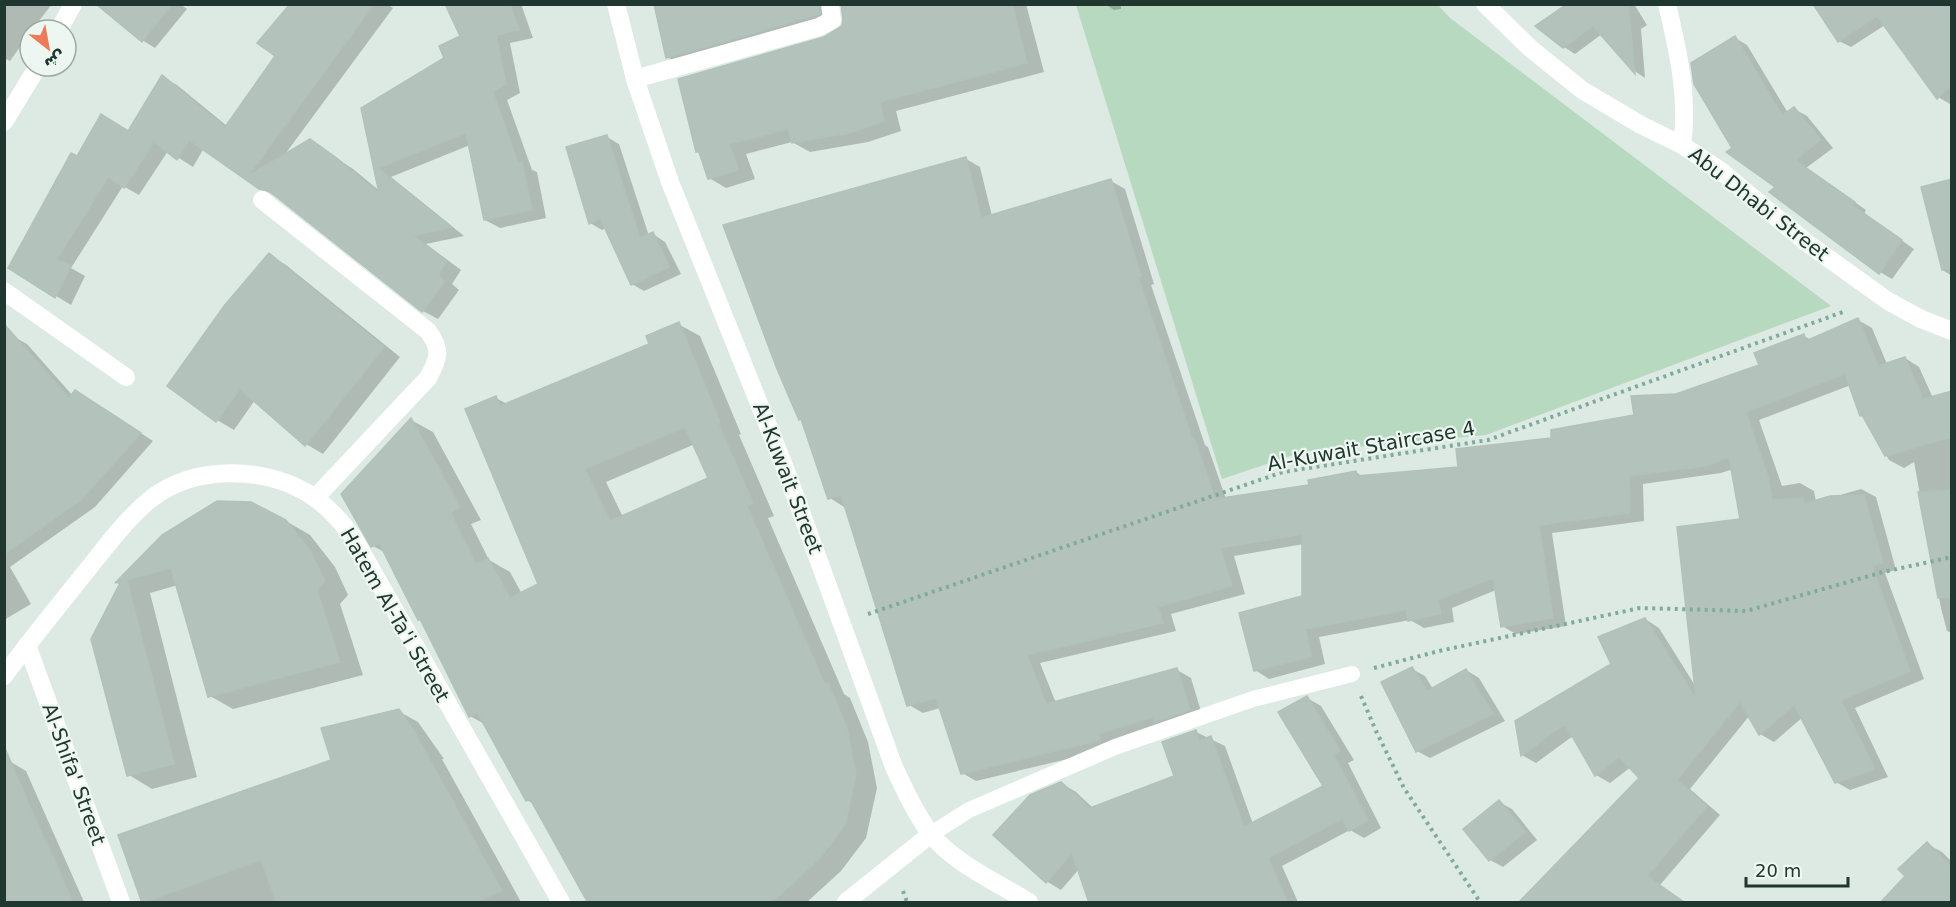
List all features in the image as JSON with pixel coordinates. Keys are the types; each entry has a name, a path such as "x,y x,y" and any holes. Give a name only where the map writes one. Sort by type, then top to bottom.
{"street":[{"path":"65,18 73,4"},
{"name":"Al-Kuwait Street","path":"616,4 635,79 670,182 785,468 894,767 914,807 931,834 958,859 1029,903"},
{"path":"635,79 819,27 832,20 831,4"},
{"name":"Abu Dhabi Street","path":"1485,4 1530,48 1582,90 1641,125 1682,145 1721,171 1808,243 1888,301 1921,319 1952,331"},
{"path":"1667,4 1683,86 1685,121 1682,145"},
{"path":"4,122 31,78"},
{"path":"262,200 428,331 436,341 439,352 436,364 428,378 315,498"},
{"path":"4,291 126,377"},
{"name":"Hatem Al-Ta'i Street","path":"4,676 129,518 154,497 182,483 212,475 244,474 269,477 293,486 315,498 336,515 353,537 561,903"},
{"name":"Al-Shifa' Street","path":"27,645 121,903"},
{"path":"846,903 931,834"}],"lane":[{"path":"931,834 969,810 1114,747 1253,699 1352,674"}],"path":[{"name":"Al-Kuwait Staircase 4","path":"868,614 1283,472 1488,440 1843,312"},
{"path":"1480,903 1404,788 1376,731 1352,674 1439,651 1640,608 1746,611 1883,572 1952,557"}],"green space":[{"path":"1076,5 1438,5 1450,18 1831,306 1486,435 1302,452 1222,479"}],"building":[{"path":"96,4 172,4 142,42"},
{"path":"290,4 374,4 248,176 310,139 379,193 361,108 444,58 439,46 460,36 445,4 510,4 519,30 496,35 506,84 493,92 518,163 522,162 532,210 484,220 466,133 378,168 452,227 413,236 447,261 438,275 445,281 422,312 269,191 259,189 189,140 177,160 154,142 124,188 108,177 57,259 71,266 55,298 8,268 71,153 77,156 101,114 128,131 162,75 225,127 275,56 257,43"},
{"path":"654,4 819,4 820,14 666,58"},
{"path":"841,4 1012,4 1027,63 880,102 884,121 850,133 792,143 788,129 729,144 739,170 708,179 699,152 696,152 678,79 824,37 842,26"},
{"path":"1567,4 1628,4 1635,74 1593,26 1563,48 1535,26"},
{"path":"1813,4 1952,4 1952,84 1937,99 1877,16 1838,42"},
{"path":"1735,36 1782,115 1794,107 1821,140 1795,160 1855,202 1852,205 1902,240 1879,274 1769,192 1775,187 1726,152 1732,148 1694,84 1691,63"},
{"path":"607,135 640,238 653,232 669,267 631,285 600,218 589,224 566,147"},
{"path":"966,157 981,218 1111,179 1141,276 1138,277 1215,499 1309,485 1308,480 1356,471 1357,476 1458,467 1456,449 1551,438 1551,430 1634,415 1631,396 1676,394 1759,365 1754,353 1804,334 1806,341 1858,318 1878,366 1905,357 1923,399 1952,391 1952,437 1885,456 1862,415 1860,416 1845,374 1746,412 1768,477 1772,500 1803,498 1804,504 1830,496 1864,495 1883,563 1872,566 1910,671 1841,700 1875,769 1835,783 1794,705 1759,735 1740,702 1677,780 1707,806 1647,876 1685,903 1518,903 1639,778 1619,757 1595,776 1565,724 1521,756 1515,721 1611,664 1598,637 1645,618 1696,699 1677,527 1740,519 1729,457 1706,466 1629,476 1630,513 1539,525 1553,618 1501,627 1493,578 1438,600 1441,614 1408,621 1406,610 1306,629 1311,657 1254,671 1239,613 1302,596 1302,534 1220,548 1232,586 1158,607 1163,623 1027,655 1046,704 1177,668 1190,710 1154,722 1153,717 1098,734 1100,740 961,774 936,698 907,706 841,495 828,499 801,419 799,420 777,369 723,225"},
{"path":"1952,179 1952,268 1942,270 1921,187"},
{"path":"269,253 384,347 305,446 240,389 216,422 167,386 224,306"},
{"path":"679,322 720,422 718,423 753,503 747,506 825,685 828,683 847,728 856,775 845,825 819,859 779,896 764,903 588,903 530,799 526,801 477,712 469,717 379,543 371,547 341,494 411,418 460,507 450,512 476,564 488,558 510,598 538,584 465,409 496,396 500,406 649,344 646,336","holes":["685,427 708,478 610,521 585,469"]},
{"path":"4,324 69,398 75,390 141,433 81,500 4,554"},
{"path":"1952,490 1952,597 1938,598 1918,492"},
{"path":"217,501 251,502 286,520 311,552 325,581 317,590 340,662 208,697 171,568 127,580 174,764 127,776 91,639 121,581 115,583 162,535"},
{"path":"1412,667 1427,691 1466,669 1493,714 1416,752 1381,682"},
{"path":"1307,696 1340,751 1334,755 1368,820 1349,831 1342,819 1268,858 1288,903 1089,903 1072,853 1046,883 993,835 1030,795 1061,782 1090,808 1174,776 1162,742 1196,730 1199,741 1211,736 1244,827 1323,786 1278,712"},
{"path":"399,709 414,731 502,891 473,903 277,903 261,860 142,903 118,835 331,760 321,728"},
{"path":"4,746 45,841 73,903 4,903"},
{"path":"1499,800 1525,832 1489,861 1463,829"},
{"path":"1927,842 1952,867 1952,903 1880,903 1905,876 1898,869"}]}
